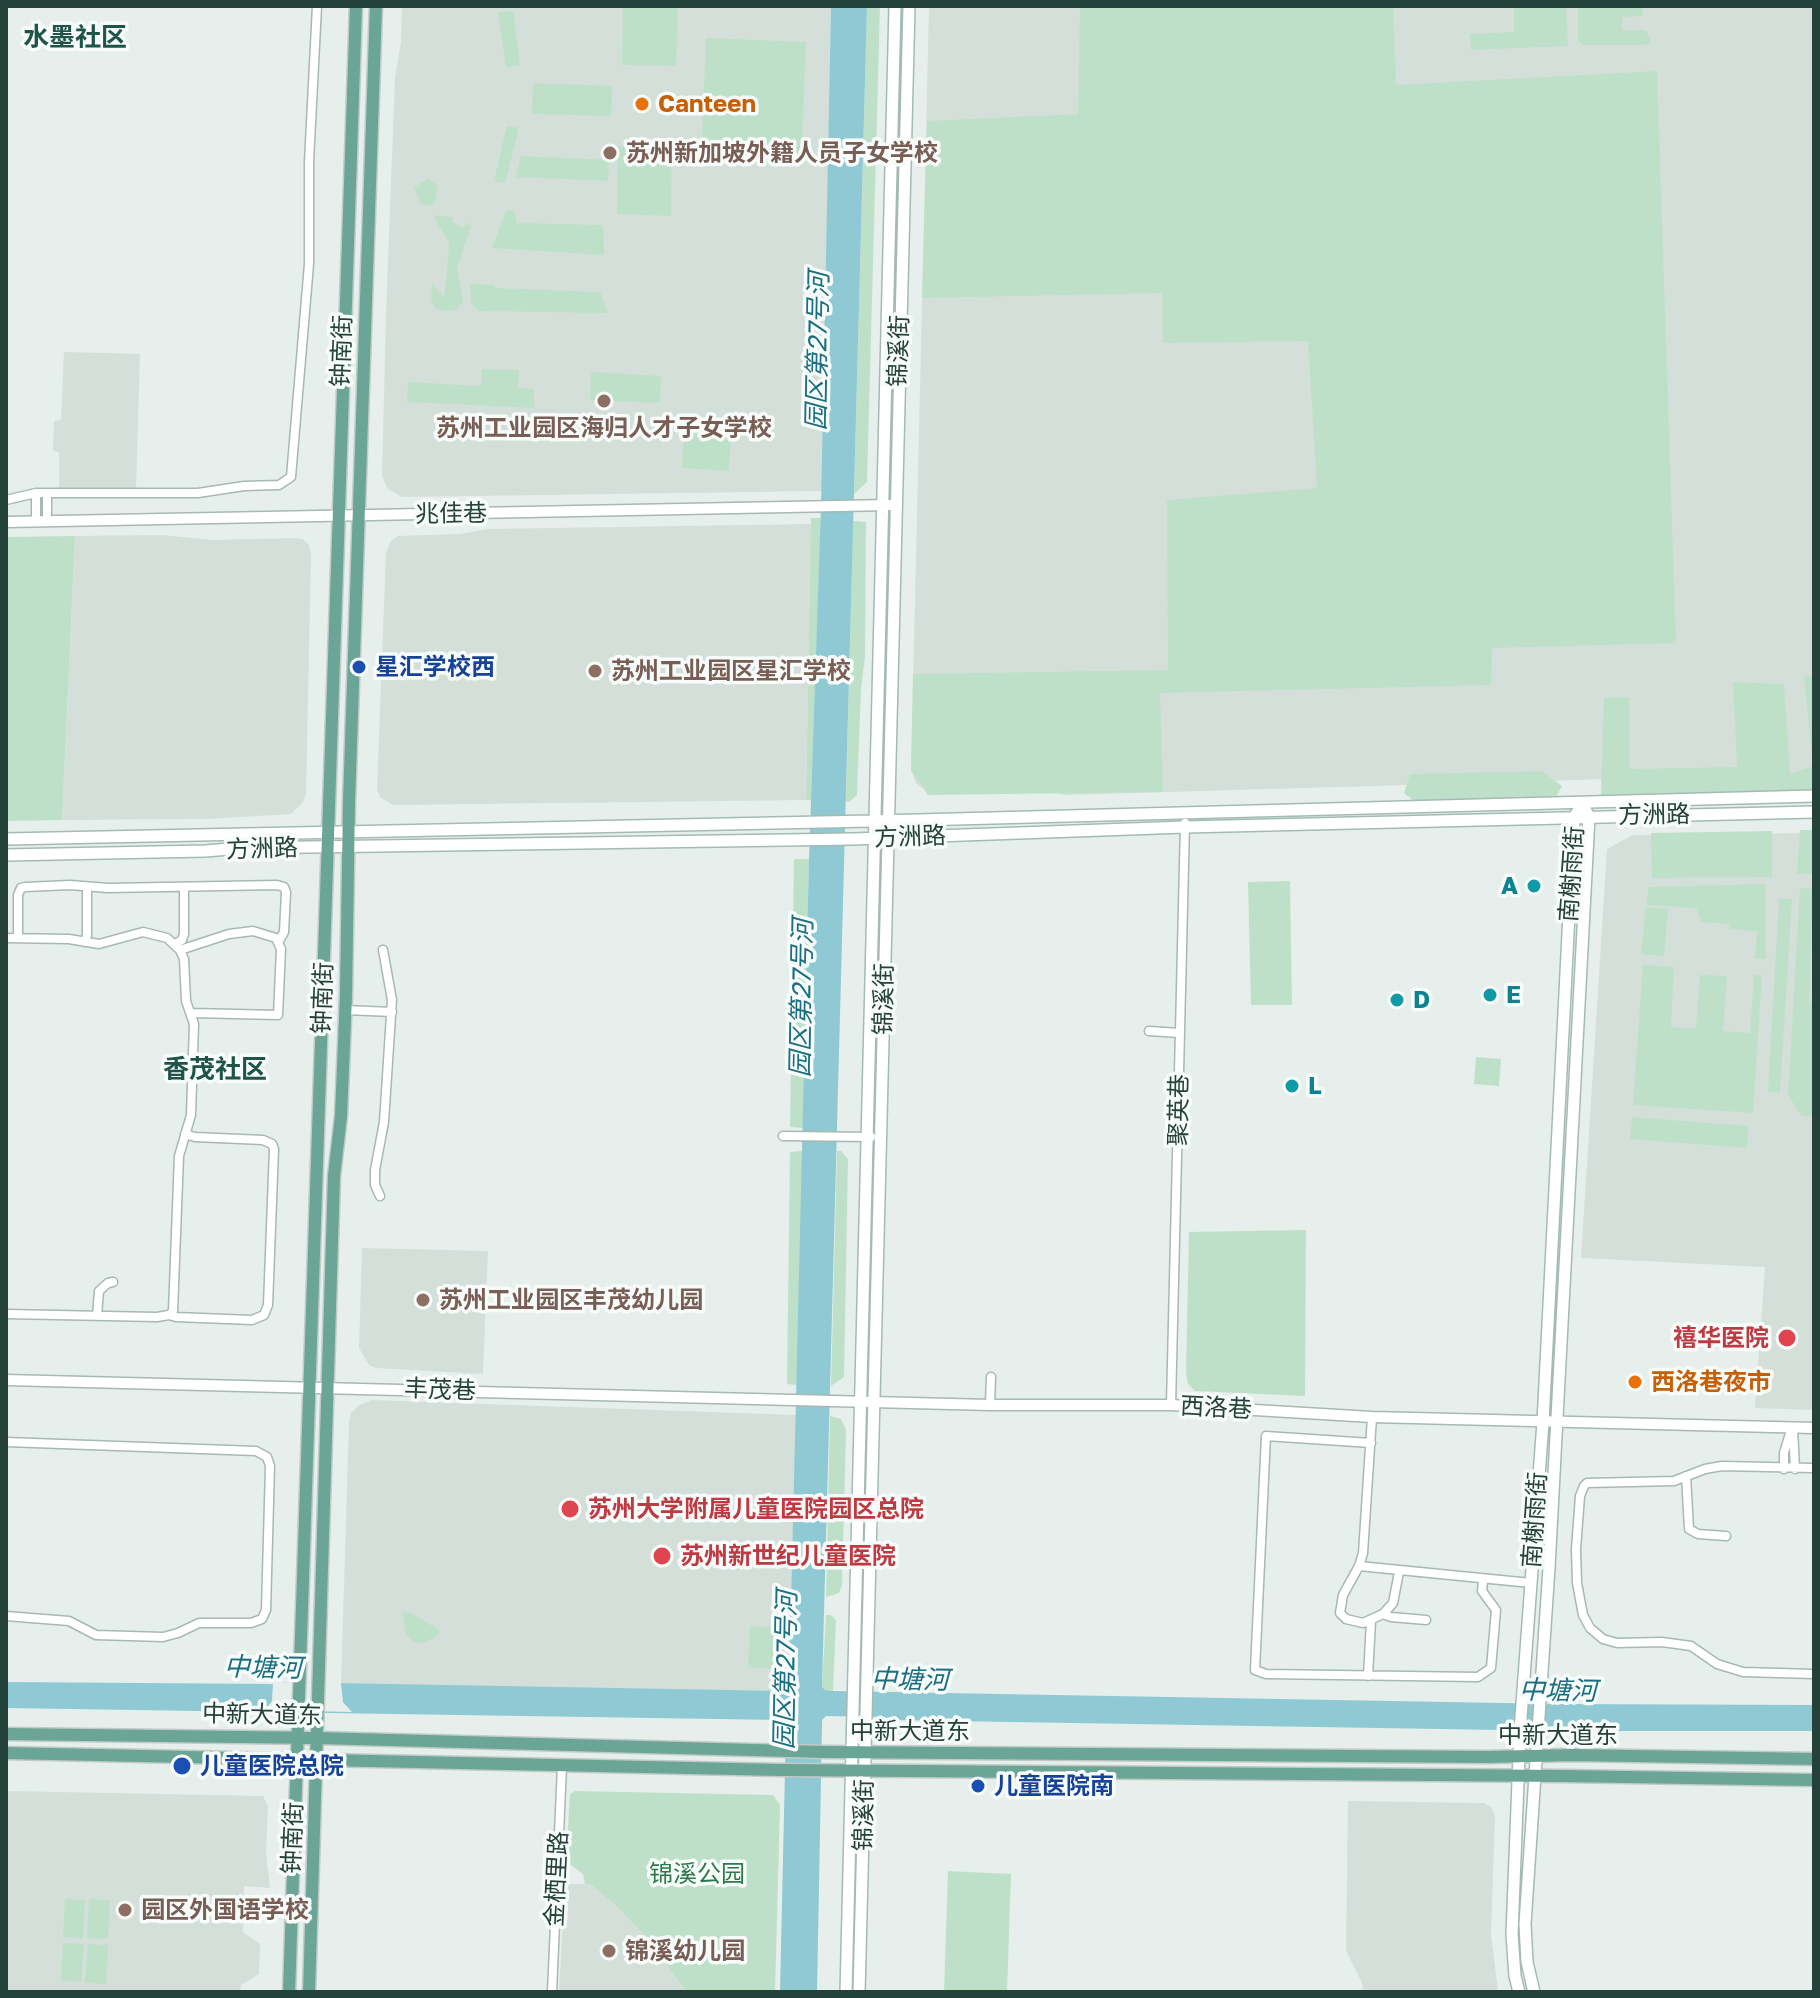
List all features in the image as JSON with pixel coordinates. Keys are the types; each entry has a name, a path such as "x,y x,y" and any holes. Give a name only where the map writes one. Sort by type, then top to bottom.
{"main road":[{"name":"钟南街","path":"289,1992 356,6"},
{"name":"钟南街","path":"309,1992 334,1176 341,1116 345,1010 376,6"},
{"name":"锦溪街","path":"859,1992 858,1752 853,1689 895,6"},
{"name":"锦溪街","path":"858,1752 866,1717 867,1689 909,6"},
{"name":"方洲路","path":"6,855 328,840 349,833 1814,796"},
{"name":"南榭雨街","path":"1534,1992 1527,1962 1525,1924 1589,817 1582,804"},
{"name":"南榭雨街","path":"1519,1992 1512,1934 1520,1731 1543,1422 1574,817 1582,804"},
{"name":"方洲路","path":"6,839 328,840 349,848 853,839 1185,827 1814,812"},
{"name":"中新大道东","path":"6,1734 318,1738 825,1752 1814,1759"},
{"name":"中新大道东","path":"6,1753 825,1771 1814,1780"},
{"name":"锦溪街","path":"846,1992 858,1771"}],"street":[{"path":"6,500 36,493 198,493 244,486 279,485 291,477 309,264 309,162 317,6"},
{"path":"36,493 42,522"},
{"path":"42,522 47,493"},
{"name":"兆佳巷","path":"6,522 896,504"},
{"name":"聚英巷","path":"1171,1405 1185,814"},
{"path":"85,942 87,887"},
{"path":"178,947 184,934 184,887"},
{"path":"18,938 18,895 21,888 284,887 284,932 279,941 278,1015 192,1013"},
{"path":"178,947 245,931 261,932 279,941"},
{"path":"6,938 107,942 143,932 167,938 178,947 185,969 186,1001 192,1013 192,1106 179,1156 175,1304 169,1315"},
{"path":"380,1196 375,1185 375,1170 384,1122 392,1012 392,992 383,950"},
{"path":"345,1010 392,1012"},
{"path":"1149,1031 1180,1033"},
{"path":"6,1314 169,1315 252,1320 264,1315 268,1305 272,1144 263,1140 185,1134"},
{"path":"783,1136 881,1137"},
{"path":"97,1316 99,1291 113,1282"},
{"path":"990,1405 991,1377"},
{"name":"丰茂巷","path":"6,1380 875,1402"},
{"name":"西洛巷","path":"875,1402 1171,1405 1372,1417 1814,1428"},
{"path":"1372,1417 1363,1553 1343,1595 1340,1613 1353,1622 1371,1621 1389,1610 1396,1596 1399,1572"},
{"path":"1784,1469 1784,1453 1792,1427"},
{"path":"1792,1427 1795,1469"},
{"path":"1371,1443 1266,1436 1253,1664 1259,1674 1478,1677 1486,1674 1493,1658 1496,1610 1482,1591 1483,1580"},
{"path":"6,1442 256,1451 267,1457 270,1466 266,1610 262,1619 251,1623 199,1623 163,1637 96,1635 69,1621 6,1616"},
{"path":"1814,1468 1722,1466 1660,1482 1593,1482 1584,1486 1580,1496 1576,1549 1577,1583 1586,1621 1596,1634 1610,1642 1678,1643 1701,1651 1729,1669 1760,1674 1814,1674"},
{"path":"1686,1476 1689,1529 1698,1534 1726,1536"},
{"path":"1359,1566 1531,1583"},
{"path":"1383,1614 1426,1620"},
{"path":"1368,1676 1371,1621"},
{"name":"金栖里路","path":"552,1992 562,1766"}],"shaded area":[{"path":"402,6 831,6 822,491 402,497 388,489 382,476 386,315 395,77 401,42"},
{"path":"929,6 1814,6 1814,773 1066,795 1035,790 928,790 916,783 911,770"},
{"path":"64,352 140,354 136,489 59,489 59,452 53,451 54,421 61,420"},
{"name":"苏州工业园区星汇学校","path":"811,524 806,800 393,805 380,797 377,789 386,552 391,541 398,536 460,534 488,529"},
{"path":"163,535 213,540 295,538 303,539 309,545 306,794 291,814 205,819 62,820 75,536"},
{"path":"1814,833 1814,1410 1755,1408 1765,1267 1581,1258 1607,849 1633,835"},
{"name":"苏州工业园区丰茂幼儿园","path":"362,1248 488,1251 483,1374 376,1368 369,1365 359,1348"},
{"name":"苏州大学附属儿童医院园区总院","path":"372,1400 796,1415 791,1682 788,1688 785,1691 341,1685 349,1422 351,1413"},
{"name":"园区外国语学校","path":"6,1791 263,1796 268,1807 266,1853 270,1888 244,1886 243,1932 260,1944 259,1974 241,1985 240,1992 6,1992"},
{"path":"1348,1801 1484,1803 1492,1808 1495,1816 1491,1933 1498,1992 1363,1992 1362,1983 1346,1951"},
{"name":"锦溪幼儿园","path":"565,1884 590,1884 617,1907 642,1933 687,1992 559,1992"}],"green space":[{"path":"623,6 678,6 676,66 622,65"},
{"path":"867,6 880,6 867,482 854,494"},
{"path":"1080,6 1393,6 1396,85 1657,71 1676,643 1492,648 1491,685 1160,693 1163,792 928,795 911,770 913,674 1168,670 1167,500 1317,488 1308,341 1163,343 1162,293 922,298 927,121 1078,114"},
{"path":"1514,6 1566,6 1568,46 1471,50 1470,34 1514,32"},
{"path":"1578,6 1643,6 1643,16 1622,17 1622,30 1646,30 1651,43 1583,45 1578,41"},
{"path":"513,11 520,65 506,67 498,12"},
{"path":"706,38 806,42 801,165 701,161"},
{"path":"533,83 612,86 611,116 532,114"},
{"path":"507,126 519,128 505,183 494,181"},
{"path":"618,146 672,147 671,216 617,214"},
{"path":"521,156 609,160 608,181 516,177"},
{"path":"429,179 437,185 436,200 430,206 421,204 414,187"},
{"path":"506,211 515,211 516,223 603,225 604,255 492,248"},
{"path":"438,215 453,218 452,222 464,228 467,222 471,226 457,268 463,301 457,309 446,311 436,309 431,300 432,283 444,298 447,272 449,242 436,221"},
{"path":"470,284 495,285 495,288 600,292 608,313 478,311 471,303"},
{"path":"482,369 519,370 518,388 534,389 534,408 407,402 408,382 481,386"},
{"path":"591,372 661,376 660,403 590,400"},
{"path":"684,433 731,436 729,471 682,468"},
{"path":"811,518 821,518 811,800 806,800"},
{"path":"853,521 866,522 865,657 857,795 849,802 846,801"},
{"path":"75,536 62,820 6,821 6,537"},
{"path":"1814,674 1814,792 1601,795 1604,698 1629,697 1630,769 1737,767 1733,682 1784,684 1790,774 1813,766 1804,677"},
{"path":"1542,771 1562,786 1555,799 1415,802 1404,793 1410,774"},
{"path":"1800,830 1814,830 1814,874 1797,874"},
{"path":"1772,831 1772,877 1652,878 1651,833"},
{"path":"794,859 809,859 803,1128 790,1127"},
{"path":"1290,881 1292,1005 1251,1005 1248,882"},
{"path":"1765,884 1766,959 1755,959 1757,931 1729,929 1729,924 1701,922 1696,908 1646,905 1649,887"},
{"path":"1800,888 1813,889 1809,1001 1814,1002 1814,1117 1802,1116 1788,1095"},
{"path":"1779,899 1792,899 1780,1093 1768,1092"},
{"path":"1646,907 1668,909 1664,956 1641,954"},
{"path":"1643,965 1674,967 1671,1027 1696,1028 1700,975 1727,976 1723,1031 1750,1033 1754,975 1762,975 1753,1113 1633,1105"},
{"path":"1476,1057 1501,1059 1499,1086 1474,1084"},
{"path":"1632,1117 1748,1126 1747,1148 1630,1139"},
{"path":"803,1151 797,1385 787,1384 790,1152"},
{"path":"837,1151 848,1159 844,1377 831,1386"},
{"path":"1306,1230 1305,1396 1195,1391 1188,1384 1186,1372 1189,1232"},
{"path":"830,1416 841,1419 846,1430 842,1586 839,1593 826,1597"},
{"path":"403,1612 411,1613 439,1630 439,1633 422,1643 414,1642 406,1635"},
{"path":"826,1615 836,1620 833,1691 822,1687"},
{"path":"750,1626 775,1627 773,1669 748,1667"},
{"name":"锦溪公园","path":"575,1791 773,1795 780,1805 775,1992 687,1992 642,1933 617,1907 590,1884 585,1884 583,1874 566,1865 570,1794"},
{"path":"948,1871 1011,1874 1007,1992 944,1992"},
{"path":"65,1899 85,1900 83,1938 63,1937"},
{"path":"89,1899 110,1900 108,1939 87,1938"},
{"path":"63,1943 84,1944 81,1982 61,1981"},
{"path":"88,1944 108,1945 106,1984 85,1983"}],"water":[{"path":"831,6 867,6 822,1687 833,1691 1558,1704 1814,1705 1814,1731 1562,1731 889,1720 885,1717 826,1716 822,1720 817,1992 780,1992 786,1725 782,1720 6,1708 6,1682 277,1682 784,1691 789,1687 809,859 821,506"}],"pier":[{"path":"273,1682 341,1683 343,1702 352,1712 265,1710 272,1701"}],"place":[{"name":"Canteen","path":"642,104"},
{"name":"苏州新加坡外籍人员子女学校","path":"610,153"},
{"name":"苏州工业园区海归人才子女学校","path":"604,401"},
{"name":"星汇学校西","path":"359,667"},
{"name":"苏州工业园区星汇学校","path":"595,671"},
{"name":"A","path":"1534,886"},
{"name":"E","path":"1490,995"},
{"name":"D","path":"1397,1000"},
{"name":"L","path":"1292,1086"},
{"name":"苏州工业园区丰茂幼儿园","path":"423,1300"},
{"name":"禧华医院","path":"1787,1338"},
{"name":"西洛巷夜市","path":"1635,1382"},
{"name":"苏州大学附属儿童医院园区总院","path":"570,1509"},
{"name":"苏州新世纪儿童医院","path":"662,1556"},
{"name":"儿童医院总院","path":"182,1766"},
{"name":"儿童医院南","path":"978,1786"},
{"name":"园区外国语学校","path":"125,1910"},
{"name":"锦溪幼儿园","path":"609,1951"}],"district":[{"name":"水墨社区","path":"75,38"},
{"name":"香茂社区","path":"215,1070"}],"water label":[{"name":"园区第27号河","path":"818,351"},
{"name":"园区第27号河","path":"802,998"},
{"name":"中塘河","path":"263,1668"},
{"name":"园区第27号河","path":"786,1670"},
{"name":"中塘河","path":"910,1680"},
{"name":"中塘河","path":"1558,1691"}]}
